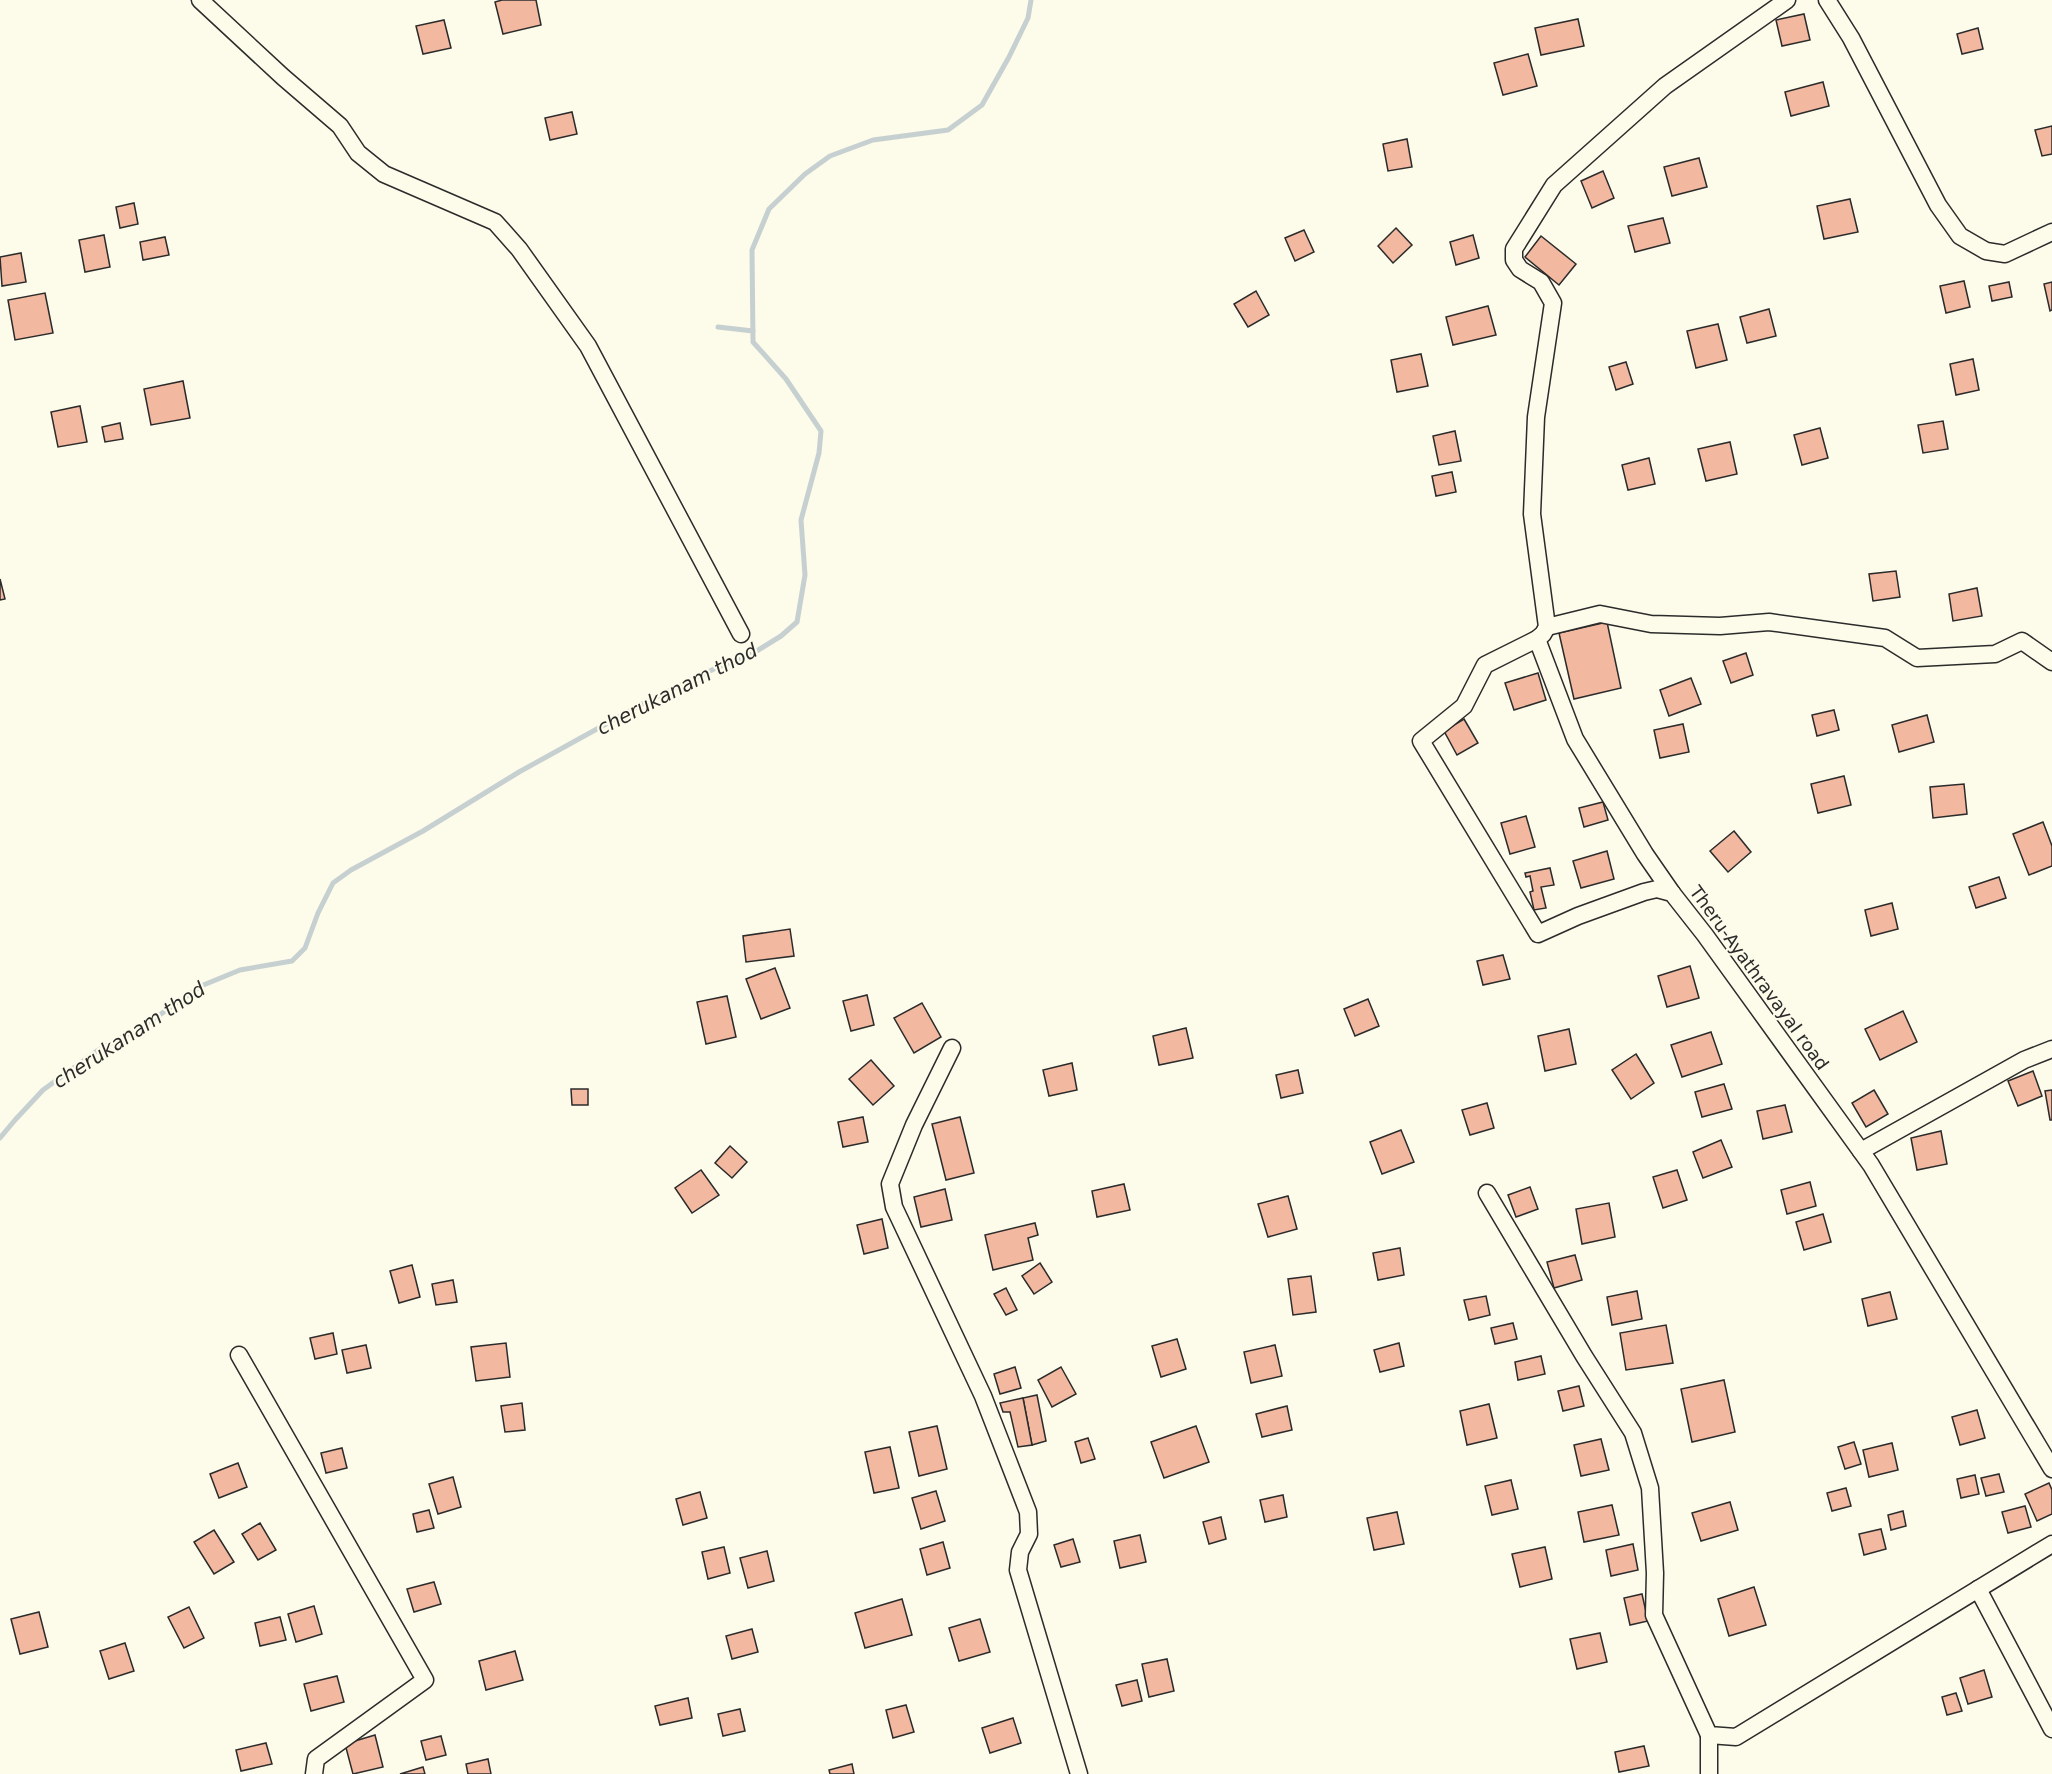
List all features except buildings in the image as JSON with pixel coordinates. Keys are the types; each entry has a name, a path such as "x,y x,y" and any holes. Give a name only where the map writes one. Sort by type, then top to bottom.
{"street":[{"path":"200,0 340,126 358,153 384,174 495,222 519,249 588,346 741,634"},
{"path":"1672,892 1645,854 1575,739 1542,633 1532,514 1536,417 1553,303 1541,282 1521,269 1514,260 1514,249 1554,185 1665,86 1787,0"},
{"path":"1827,0 1851,38 1938,205 1960,236 1986,251 2005,254 2052,232"},
{"path":"1542,633 1600,614 1651,624 1720,626 1769,622 1885,638 1917,658 1995,654 2022,641 2052,662"},
{"name":"Theru-Ayathravayal road","path":"1542,633 1485,665 1464,706 1421,741 1538,934 1578,916 1644,892 1657,889 1672,892 1861,1151 2052,1469"},
{"path":"952,1048 914,1125 890,1184 894,1207 982,1396 1028,1512 1029,1534 1020,1552 1018,1570 1079,1774"},
{"path":"1861,1151 2024,1060 2052,1049"},
{"path":"1486,1193 1633,1433 1650,1488 1655,1573 1654,1615 1709,1736 1709,1774"},
{"path":"239,1355 425,1680 316,1759 314,1774"},
{"path":"1709,1736 1736,1737 2052,1544"},
{"path":"1978,1589 2052,1729"}],"waterway":[{"name":"cherukanam thod","path":"0,1138 43,1090 97,1051 148,1023 201,986 240,970 292,961 305,948 318,913 333,883 351,870 423,831 519,772 644,703 716,668 747,657 781,636 797,622 805,575 801,520 819,453 821,431 786,379 753,342 752,250 769,209 805,174 830,156 873,140 948,130 982,105 1028,18 1031,0"},
{"path":"718,327 753,331"}]}
